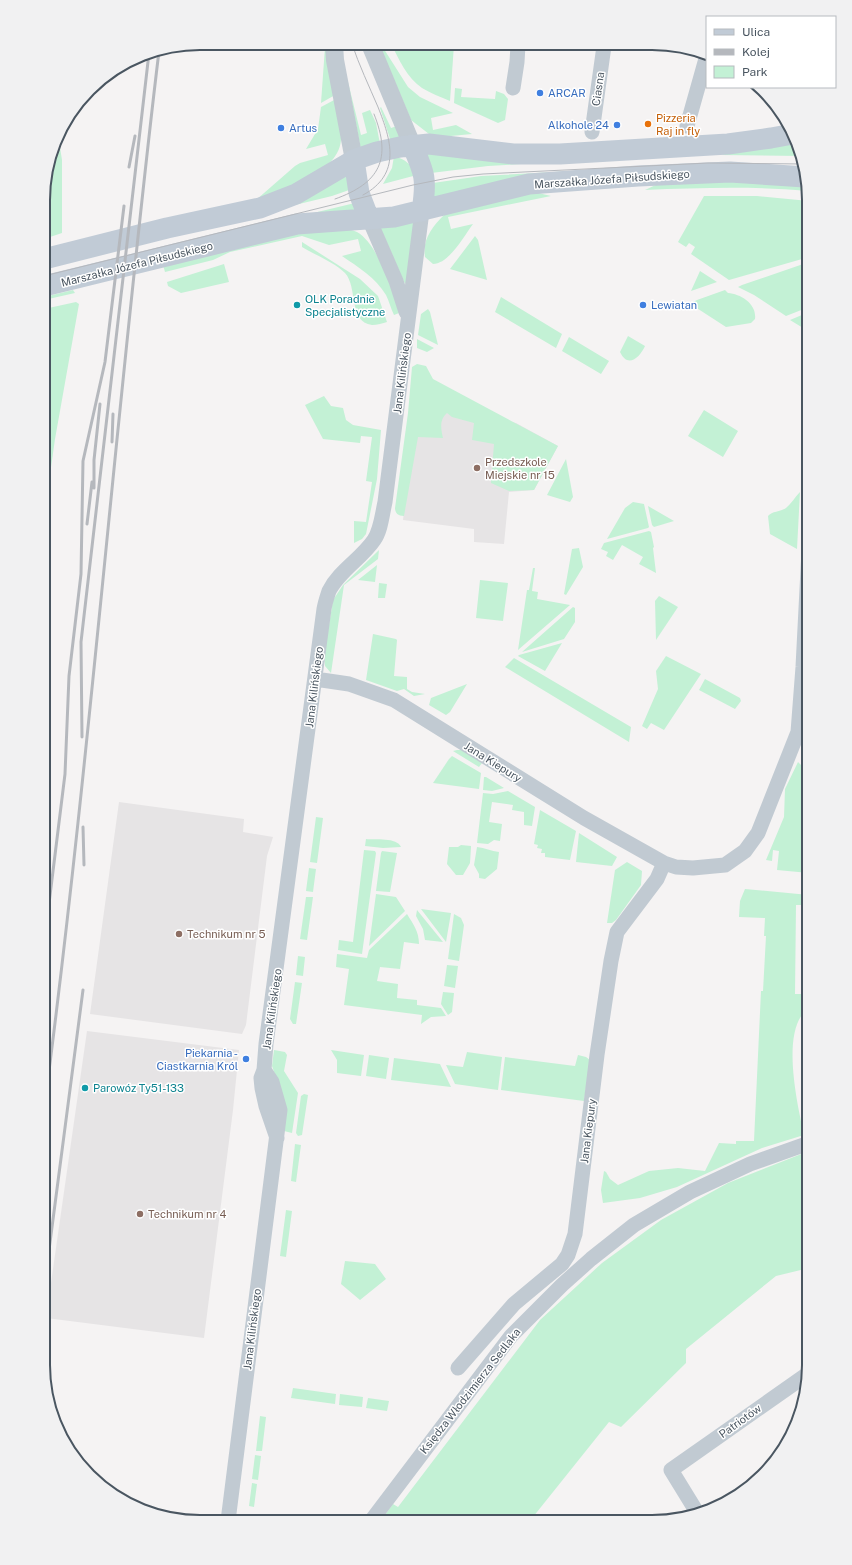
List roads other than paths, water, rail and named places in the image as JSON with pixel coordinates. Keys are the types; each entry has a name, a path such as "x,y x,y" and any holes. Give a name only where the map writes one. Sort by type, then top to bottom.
{"main road":[{"path":"412,145 422,168 426,183 422,211 394,217 369,219 361,198 354,160 377,152 412,145 428,144 513,154 560,154 728,144 787,135"},
{"name":"Marszałka Józefa Piłsudskiego","path":"50,260 156,236 278,202 296,194 354,160"},
{"name":"Marszałka Józefa Piłsudskiego","path":"422,211 529,184 638,176 730,172 800,177"},
{"name":"Marszałka Józefa Piłsudskiego","path":"50,283 70,275 145,257 229,241 297,224 369,219"}],"street":[{"path":"334,50 354,160"},
{"path":"372,50 412,145"},
{"path":"513,88 518,50"},
{"name":"Ciasna","path":"592,132 603,50"},
{"path":"686,126 706,60"},
{"name":"Jana Kilińskiego","path":"229,1515 280,1110 272,1082 264,1070 266,1044 324,609 329,591 338,578 365,552 374,539 380,523 385,502 422,211"},
{"name":"Jana Kilińskiego","path":"369,219 403,300 408,323"},
{"name":"Jana Kiepury","path":"315,679 349,684 394,700 584,818 664,864 676,867 693,868 718,866 732,861 745,851 758,833 802,734"},
{"name":"Jana Kiepury","path":"458,1368 514,1304 562,1264 568,1256 575,1234 597,1055 611,961 617,932 657,879 664,864"},
{"name":"Księdza Włodzimierza Sedlaka","path":"376,1515 511,1336 562,1285 591,1259 634,1225 690,1192 750,1164 802,1145"},
{"name":"Patriotów","path":"695,1509 671,1470 802,1378"}],"tram line":[{"path":"354,50 383,119 387,132 390,156 384,177 375,187 363,195"},
{"path":"335,199 350,193 363,185 372,177 378,167 382,144 374,114"},
{"path":"50,275 413,185 453,177 483,174 708,163 798,164"}],"railway":[{"path":"50,1062 75,851 129,318 158,56"},
{"path":"82,737 81,642 148,59"},
{"path":"129,167 135,136"},
{"path":"50,895 65,774 69,676 81,574 83,461 105,362 124,206"},
{"path":"94,488 94,460 100,404"},
{"path":"112,442 113,414"},
{"path":"87,524 92,482"},
{"path":"83,827 84,865"},
{"path":"50,1242 83,990"}],"place":[{"name":"ARCAR","path":"540,93"},
{"name":"Pizzeria Raj in fly","path":"648,124"},
{"name":"Alkohole 24","path":"617,125"},
{"name":"Artus","path":"281,128"},
{"name":"OLK Poradnie Specjalistyczne","path":"297,305"},
{"name":"Lewiatan","path":"643,305"},
{"name":"Przedszkole Miejskie nr 15","path":"477,468"},
{"name":"Technikum nr 5","path":"179,934"},
{"name":"Piekarnia - Ciastkarnia Król","path":"246,1059"},
{"name":"Parowóz Ty51-133","path":"85,1088"},
{"name":"Technikum nr 4","path":"140,1214"}]}
